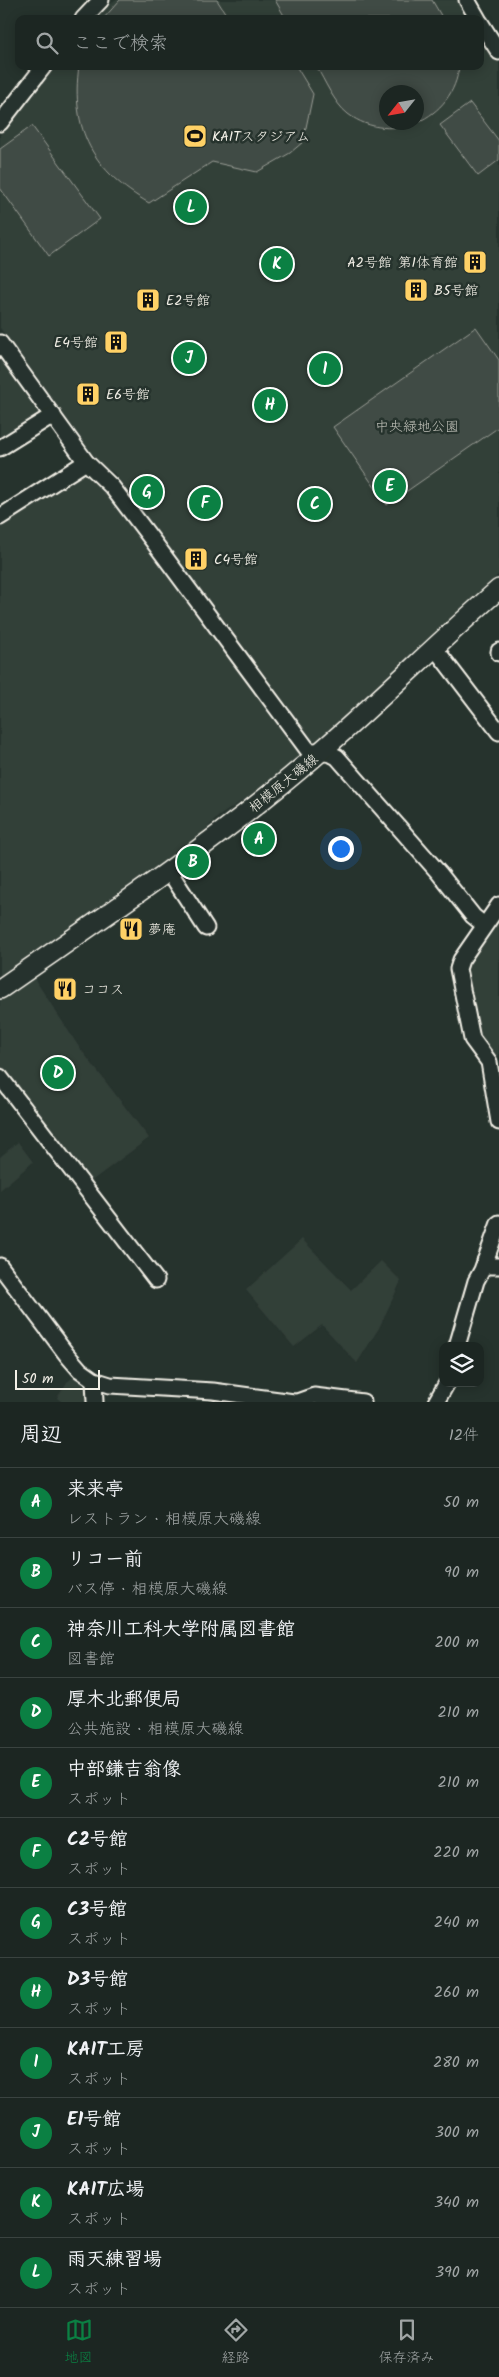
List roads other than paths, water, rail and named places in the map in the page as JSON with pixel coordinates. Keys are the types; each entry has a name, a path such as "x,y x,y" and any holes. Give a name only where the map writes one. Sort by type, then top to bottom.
{"main road":[{"name":"相模原大磯線","path":"0,989 168,871 238,819 320,753 499,589"}],"street":[{"path":"87,15 101,0"},
{"path":"467,0 476,15"},
{"path":"484,27 497,46"},
{"path":"0,123 41,70"},
{"path":"0,343 86,462 112,487 143,527 308,750 331,754 337,757 439,873 473,916 484,925"},
{"path":"0,448 53,415"},
{"path":"0,517 86,462"},
{"path":"434,647 499,732"},
{"path":"168,871 206,928"},
{"path":"499,905 461,960 458,969 472,1038 489,1062 499,1122"},
{"path":"0,1077 156,1280"},
{"path":"459,1342 476,1281 492,1263 499,1223"},
{"path":"0,1266 67,1355 94,1380 110,1385 212,1391 296,1402 319,1396 363,1402"},
{"path":"94,1380 95,1402"},
{"path":"436,1402 445,1387"}],"place":[{"name":"KAITスタジアム","path":"195,136"},
{"name":"雨天練習場","path":"191,207"},
{"name":"A2号館 第1体育館","path":"475,262"},
{"name":"KAIT広場","path":"277,264"},
{"name":"B5号館","path":"416,290"},
{"name":"E2号館","path":"148,300"},
{"name":"E4号館","path":"116,342"},
{"name":"E1号館","path":"189,358"},
{"name":"KAIT工房","path":"325,369"},
{"name":"E6号館","path":"88,394"},
{"name":"D3号館","path":"270,405"},
{"name":"中部鎌吉翁像","path":"390,486"},
{"name":"C3号館","path":"147,492"},
{"name":"C2号館","path":"205,503"},
{"name":"神奈川工科大学附属図書館","path":"315,504"},
{"name":"C4号館","path":"196,559"},
{"name":"来来亭","path":"259,839"},
{"name":"リコー前","path":"193,862"},
{"name":"夢庵","path":"131,929"},
{"name":"ココス","path":"65,989"},
{"name":"厚木北郵便局","path":"58,1073"}],"park label":[{"name":"中央緑地公園","path":"417,426"}]}
